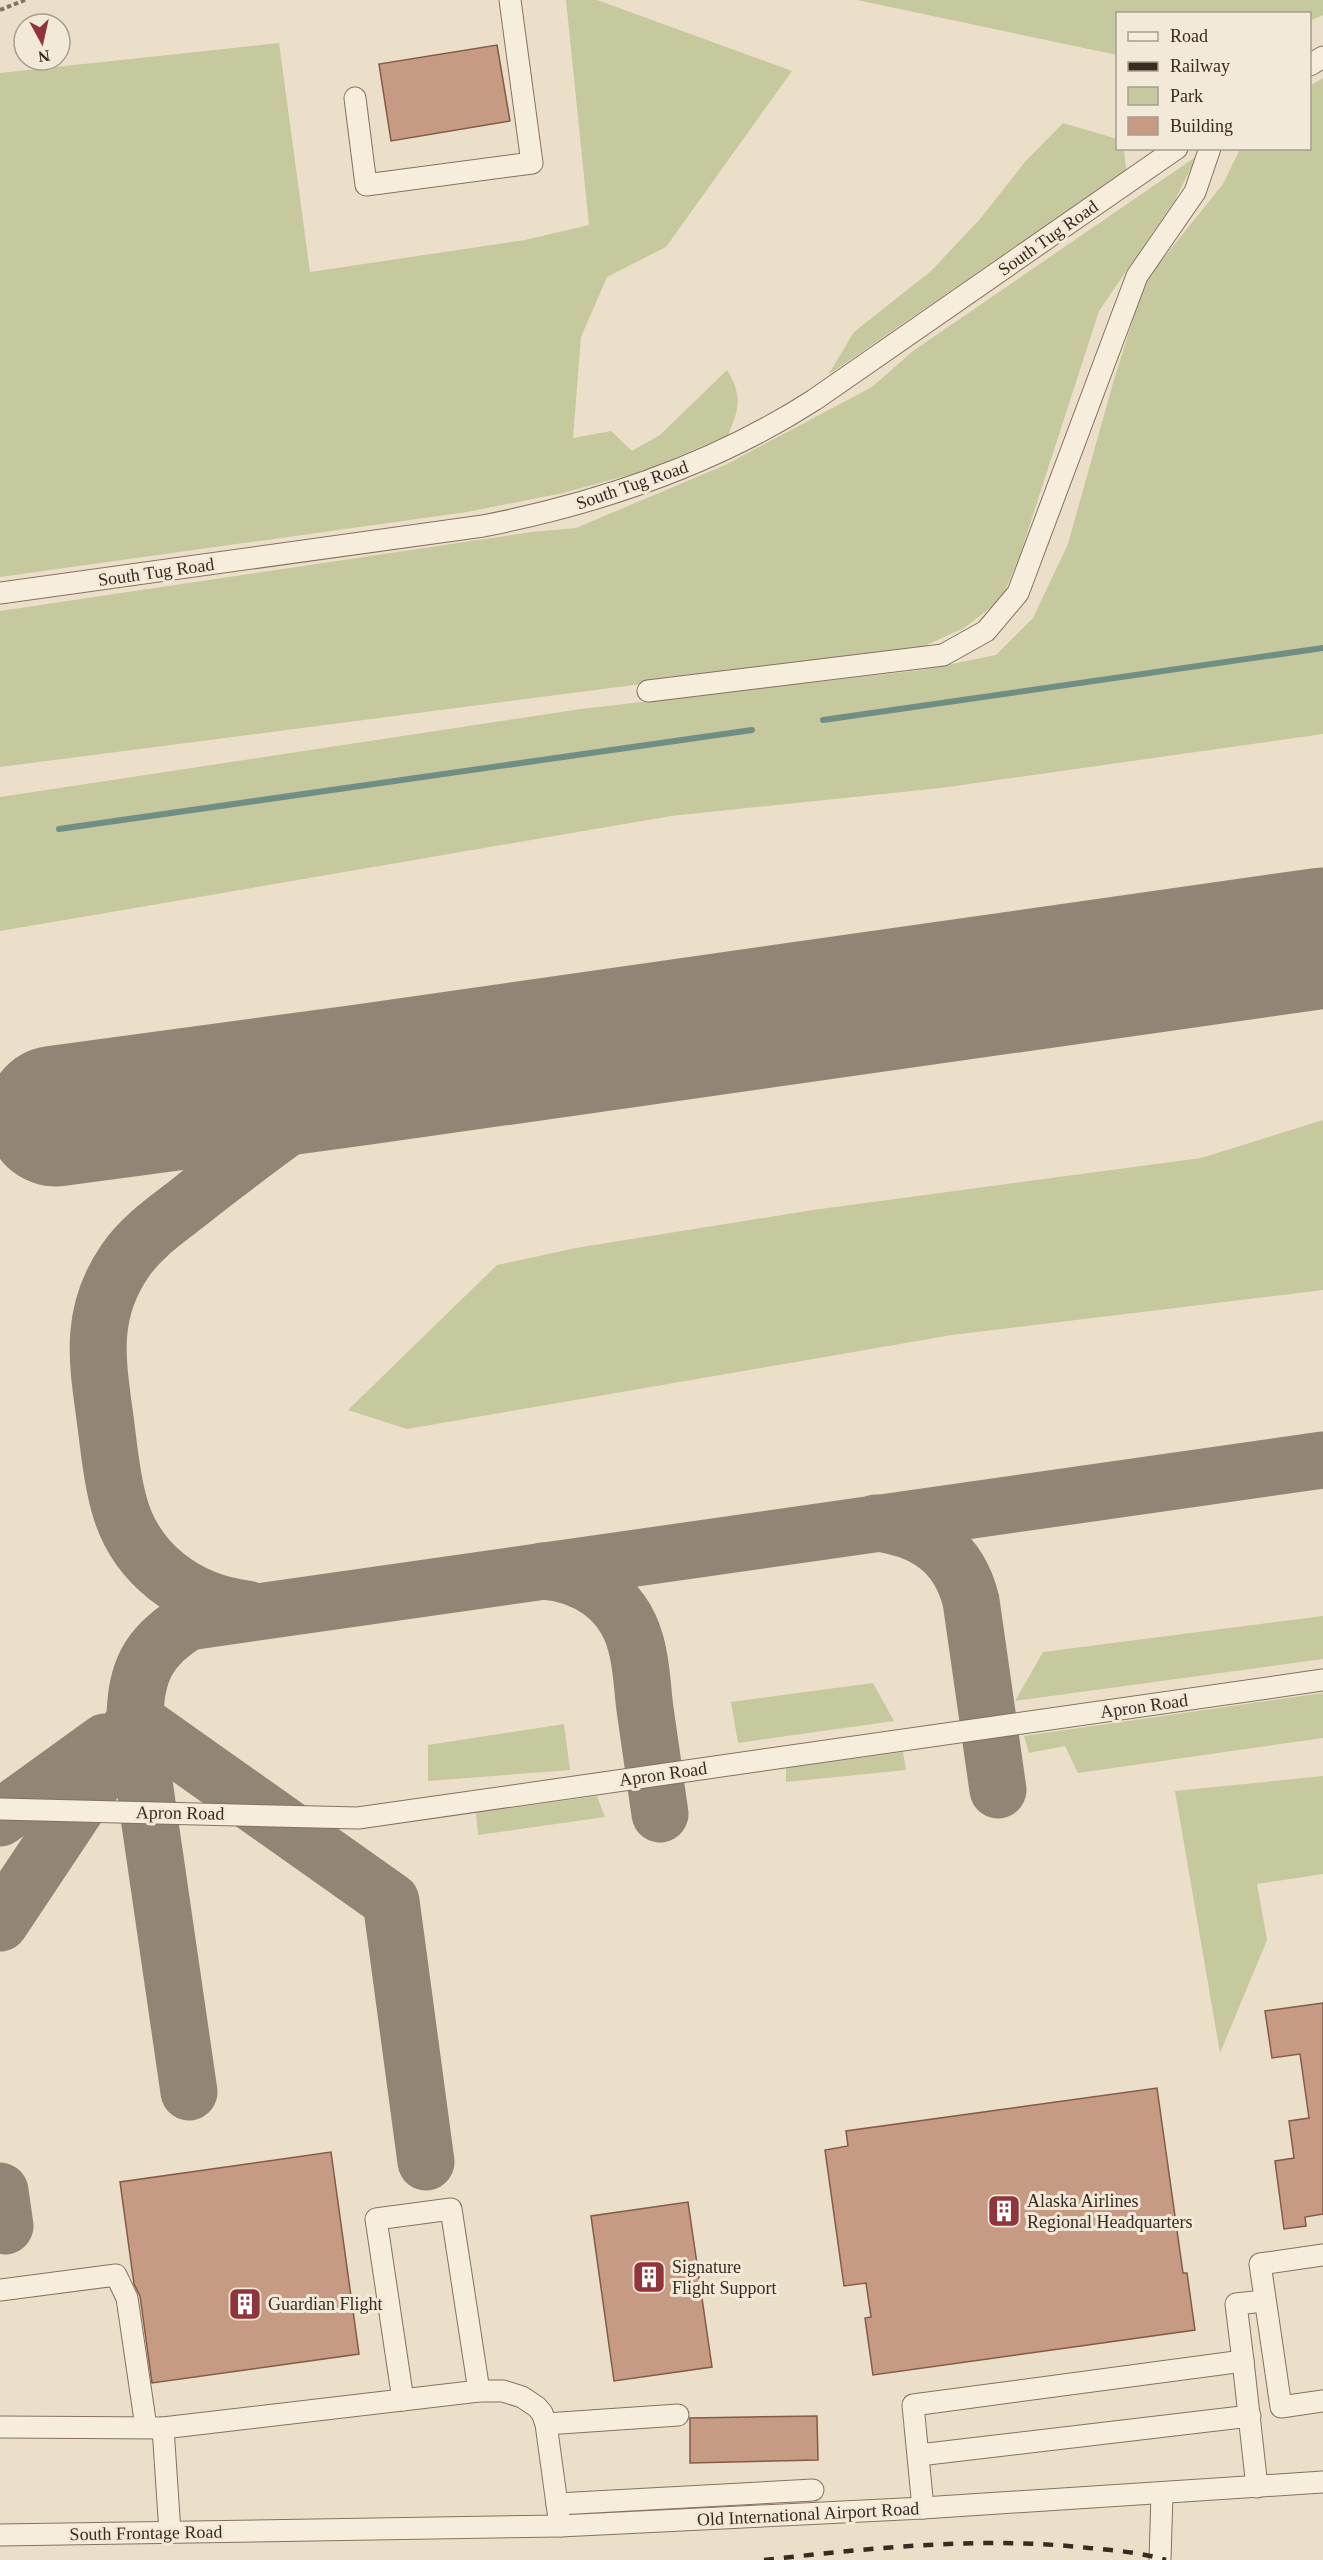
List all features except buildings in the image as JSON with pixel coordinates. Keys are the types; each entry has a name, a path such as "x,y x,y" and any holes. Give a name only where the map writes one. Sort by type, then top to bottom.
{"street":[{"path":"355,98 366,185 532,163 510,0"},
{"name":"South Tug Road","path":"0,593 483,526 583,503 699,462 770,427 814,400 1174,150"},
{"path":"648,690 943,655 986,631 1018,593 1137,276 1195,192 1209,150"},
{"name":"Apron Road","path":"0,1809 358,1818 1323,1680"},
{"path":"403,2400 376,2219 451,2209 479,2391"},
{"path":"1323,2255 1260,2264 1281,2408 1323,2401"},
{"path":"0,2289 116,2275 127,2298 154,2428 170,2532"},
{"path":"1257,2487 1236,2304 1264,2301"},
{"path":"923,2508 913,2405 1243,2361"},
{"path":"0,2427 154,2428 479,2391 503,2391 522,2397 537,2406 546,2424 560,2526"},
{"path":"546,2424 678,2415"},
{"path":"919,2456 1250,2416"},
{"name":"Old International Airport Road","path":"292,2530 560,2526 923,2508 1323,2482"},
{"path":"557,2504 813,2490"},
{"path":"1160,2560 1162,2493"},
{"name":"South Frontage Road","path":"0,2535 292,2530"}],"path":[{"path":"0,9 25,0"}],"green space":[{"path":"566,0 597,0 792,71 666,247 607,277 581,337 573,438 611,431 632,451 660,435 727,370 735,388 738,403 728,435 647,470 563,493 467,512 0,577 0,73 72,72 72,65 279,43 310,272 525,240 589,225"},
{"path":"857,0 1323,0 1323,15 1311,21 1311,12 1116,12 1116,55"},
{"path":"1323,78 1323,734 941,788 671,816 0,931 0,797 581,709 922,670 996,655 1033,618 1068,544 1113,383 1145,281 1223,184 1240,150 1311,150 1311,85"},
{"path":"1063,123 1116,139 1116,150 1124,150 1126,170 828,375 854,332 931,271 980,219 1024,163"},
{"path":"1197,156 1175,200 1099,311 1020,555 1002,599 964,628 920,648 0,767 0,611 532,532 576,528 725,465 872,387 913,351"},
{"path":"1323,1120 1323,1290 952,1335 407,1429 348,1410 497,1265 576,1248 813,1210 1201,1158"},
{"path":"1323,1616 1323,1659 1015,1701 1043,1652"},
{"path":"873,1683 894,1721 738,1743 731,1702"},
{"path":"1323,1693 1323,1738 1078,1773 1065,1746 1029,1753 1024,1736"},
{"path":"564,1724 570,1770 428,1781 428,1745"},
{"path":"903,1752 906,1770 786,1782 786,1768"},
{"path":"1323,1776 1323,1874 1257,1884 1267,1940 1220,2053 1175,1791"},
{"path":"597,1796 605,1817 478,1835 476,1813"}],"waterway":[{"path":"823,720 1323,648"},
{"path":"59,829 752,730"}],"taxiway":[{"path":"247,1609 225,1605 184,1589 151,1562 137,1545 119,1504 110,1461 98,1357 101,1318 113,1280 131,1252 146,1237 230,1170 360,1075"},
{"path":"189,2092 135,1720 138,1688 146,1662 163,1641 188,1622 1323,1460"},
{"path":"876,1523 894,1526 924,1537 949,1556 965,1584 971,1601 998,1790"},
{"path":"543,1571 574,1577 601,1591 622,1613 629,1626 639,1658 660,1814"},
{"path":"135,1720 391,1901 426,2162"},
{"path":"0,1923 135,1720"},
{"path":"0,1818 105,1742"},
{"path":"0,2191 5,2226"}],"runway":[{"path":"56,1116 1323,938"}],"railway":[{"path":"764,2560 845,2551 967,2543 1008,2543 1109,2550 1166,2560"}],"place":[{"name":"Alaska Airlines Regional Headquarters","path":"1004,2211"},
{"name":"Signature Flight Support","path":"649,2277"},
{"name":"Guardian Flight","path":"245,2304"}]}
